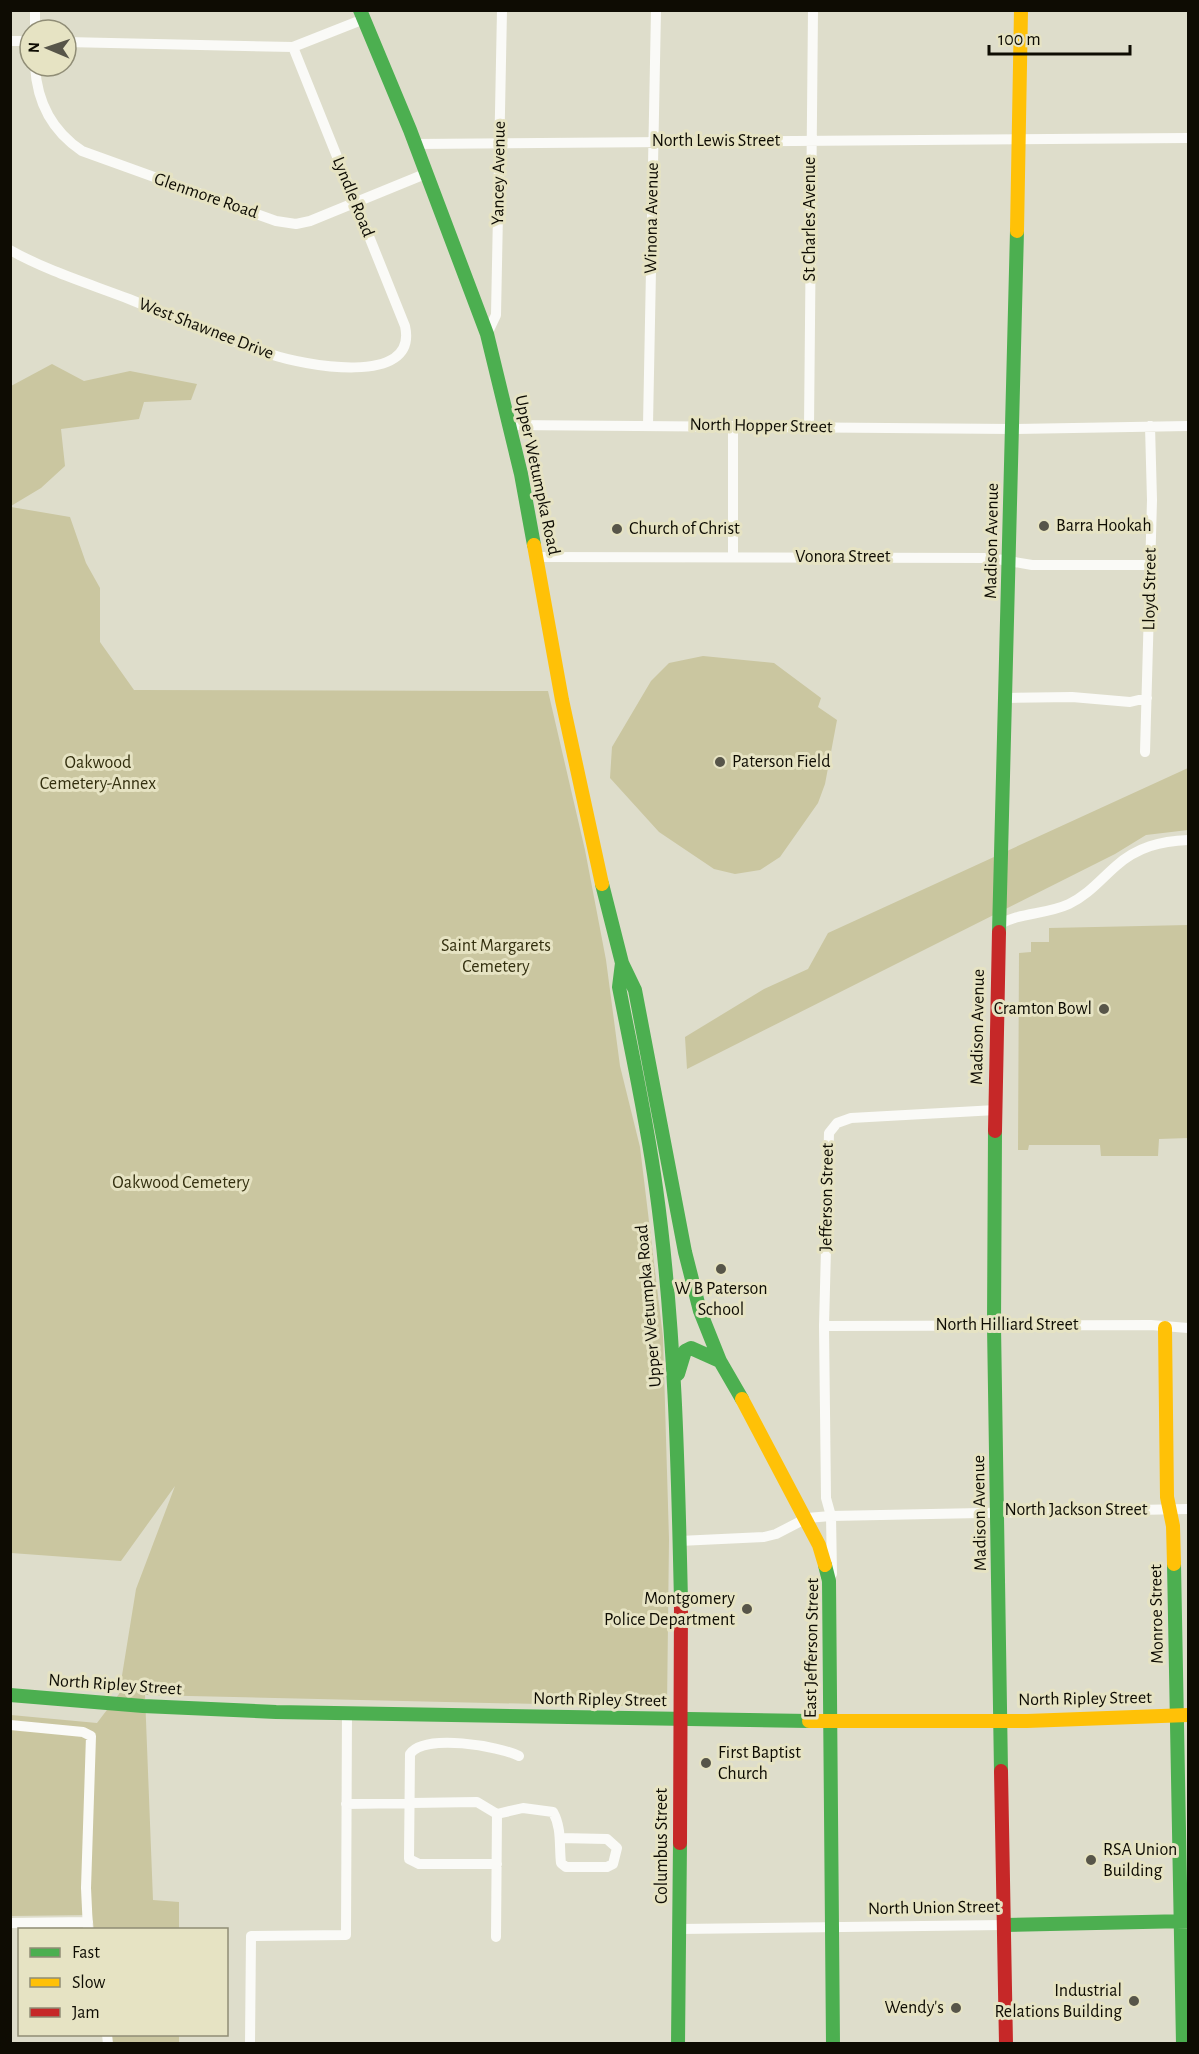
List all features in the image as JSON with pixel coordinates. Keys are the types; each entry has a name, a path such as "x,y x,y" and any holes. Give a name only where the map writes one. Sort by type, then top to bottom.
{"main road":[{"name":"Madison Avenue","path":"1006,2043 999,1511 994,1326 998,906 1007,698 1021,10"},
{"name":"Upper Wetumpka Road","path":"362,15 415,144 487,334 536,557 591,834 622,963 632,979 644,1031 691,1281 706,1332 720,1361 807,1518 825,1564 829,1612"},
{"name":"Upper Wetumpka Road","path":"622,963 619,987 661,1231 675,1387 680,1649"},
{"path":"652,1170 668,1166"},
{"name":"Monroe Street","path":"1165,1328 1167,1497 1170,1509 1183,1715 1183,2043"},
{"path":"675,1387 685,1351 691,1348 699,1350 720,1361"},
{"name":"East Jefferson Street","path":"829,1612 828,1721 833,2043"},
{"name":"Columbus Street","path":"678,2043 680,1649"},
{"name":"North Ripley Street","path":"10,1695 140,1707 680,1719 828,1721 1183,1715"},
{"name":"North Union Street","path":"1004,1925 1184,1922"}],"street":[{"name":"Yancey Avenue","path":"487,334 496,315 501,10"},
{"name":"Winona Avenue","path":"648,425 656,10"},
{"name":"St Charles Avenue","path":"808,427 813,10"},
{"path":"78,42 293,47 362,15"},
{"name":"Lyndle Road","path":"293,47 403,318 407,333 405,348"},
{"name":"Glenmore Road","path":"36,78 39,94 48,117 63,136 89,155 285,223 310,221 425,174"},
{"name":"North Lewis Street","path":"415,144 1188,138"},
{"name":"West Shawnee Drive","path":"10,250 244,345 294,361 321,365 374,366 391,362 405,348"},
{"name":"North Hopper Street","path":"508,425 1012,429 1188,426"},
{"path":"733,426 733,557"},
{"name":"Lloyd Street","path":"1145,752 1150,565 1150,426"},
{"name":"Vonora Street","path":"536,557 991,558 1032,565 1150,565"},
{"path":"1007,698 1072,697 1130,702 1147,698"},
{"path":"998,925 1016,916 1053,910 1078,899 1123,860 1139,850 1159,843 1188,840"},
{"name":"Jefferson Street","path":"824,1326 827,1143 831,1128 851,1118 996,1110"},
{"name":"North Hilliard Street","path":"824,1326 1151,1325 1165,1328 1188,1328"},
{"name":"East Jefferson Street","path":"824,1326 826,1498 831,1516 829,1612"},
{"name":"North Jackson Street","path":"679,1541 764,1537 776,1534 807,1518 831,1516 1188,1509"},
{"path":"250,2043 251,1936 346,1935 346,1712"},
{"path":"10,1725 83,1732 91,1736 92,1741 87,1778 88,1926 10,1923"},
{"path":"497,1864 414,1863 409,1859 410,1754 420,1745 492,1746 519,1756"},
{"path":"346,1804 477,1802 497,1814 523,1808 548,1810 556,1818 561,1863 566,1867 607,1867 614,1864 617,1848 607,1839 560,1838"},
{"path":"496,1937 497,1814"},
{"name":"North Union Street","path":"679,1929 1004,1925"}],"green space":[{"path":"52,364 84,381 130,371 197,384 191,400 144,402 139,419 61,429 65,466 41,488 11,506 11,386"},
{"path":"11,507 70,517 86,563 100,588 100,642 134,690 548,691 585,850 606,960 620,1066 640,1147 663,1337 669,1539 667,1707 145,1695 153,1900 179,1902 179,1928 94,1928 92,1915 11,1916 11,1715 97,1723 119,1694 136,1589 175,1486 121,1561 11,1553"},
{"name":"Paterson Field","path":"703,656 774,663 821,698 818,707 837,720 825,784 818,803 780,857 760,870 735,874 714,869 659,832 610,778 612,747 651,681 669,663"},
{"path":"1188,768 1188,830 1146,835 1115,854 687,1069 685,1037 764,989 808,969 828,933"},
{"name":"Cramton Bowl","path":"1188,925 1188,1138 1159,1139 1158,1156 1101,1156 1100,1145 1029,1145 1028,1150 1018,1150 1019,953 1031,952 1031,942 1049,942 1049,928"},
{"path":"110,2036 179,2036 179,2043 111,2043"}],"traffic: fast":[{"path":"360,10 410,130 487,334 521,474 534,545"},
{"path":"999,932 1017,231"},
{"path":"602,884 622,963 635,990 685,1252 700,1311 720,1361 742,1399"},
{"path":"622,963 619,987 652,1163 668,1291 677,1446 681,1602"},
{"path":"995,1131 994,1326 1001,1771"},
{"path":"678,1374 685,1351 691,1348 720,1361"},
{"path":"1174,1564 1183,2044"},
{"path":"825,1565 829,1581 833,2044"},
{"path":"10,1695 143,1706 276,1712 809,1721"},
{"path":"678,2044 680,1843"},
{"path":"1004,1925 1188,1921"}],"traffic: slow":[{"path":"1017,231 1021,10"},
{"path":"534,545 562,700 602,884"},
{"path":"1165,1328 1167,1497 1173,1526 1174,1564"},
{"path":"742,1399 819,1545 825,1565"},
{"path":"809,1721 1027,1721 1188,1715"}],"traffic: jam":[{"path":"995,1131 999,932"},
{"path":"680,1843 681,1602"},
{"path":"1001,1771 1006,2044"}],"place":[{"name":"Barra Hookah","path":"1044,526"},
{"name":"Church of Christ","path":"617,529"},
{"name":"Paterson Field","path":"720,762"},
{"name":"Cramton Bowl","path":"1104,1009"},
{"name":"W B Paterson School","path":"721,1269"},
{"name":"Montgomery Police Department","path":"747,1609"},
{"name":"First Baptist Church","path":"706,1763"},
{"name":"RSA Union Building","path":"1091,1860"},
{"name":"Industrial Relations Building","path":"1134,2001"},
{"name":"Wendy's","path":"956,2008"}],"park label":[{"name":"Oakwood Cemetery-Annex","path":"98,774"},
{"name":"Saint Margarets Cemetery","path":"496,956"},
{"name":"Oakwood Cemetery","path":"181,1183"}]}
